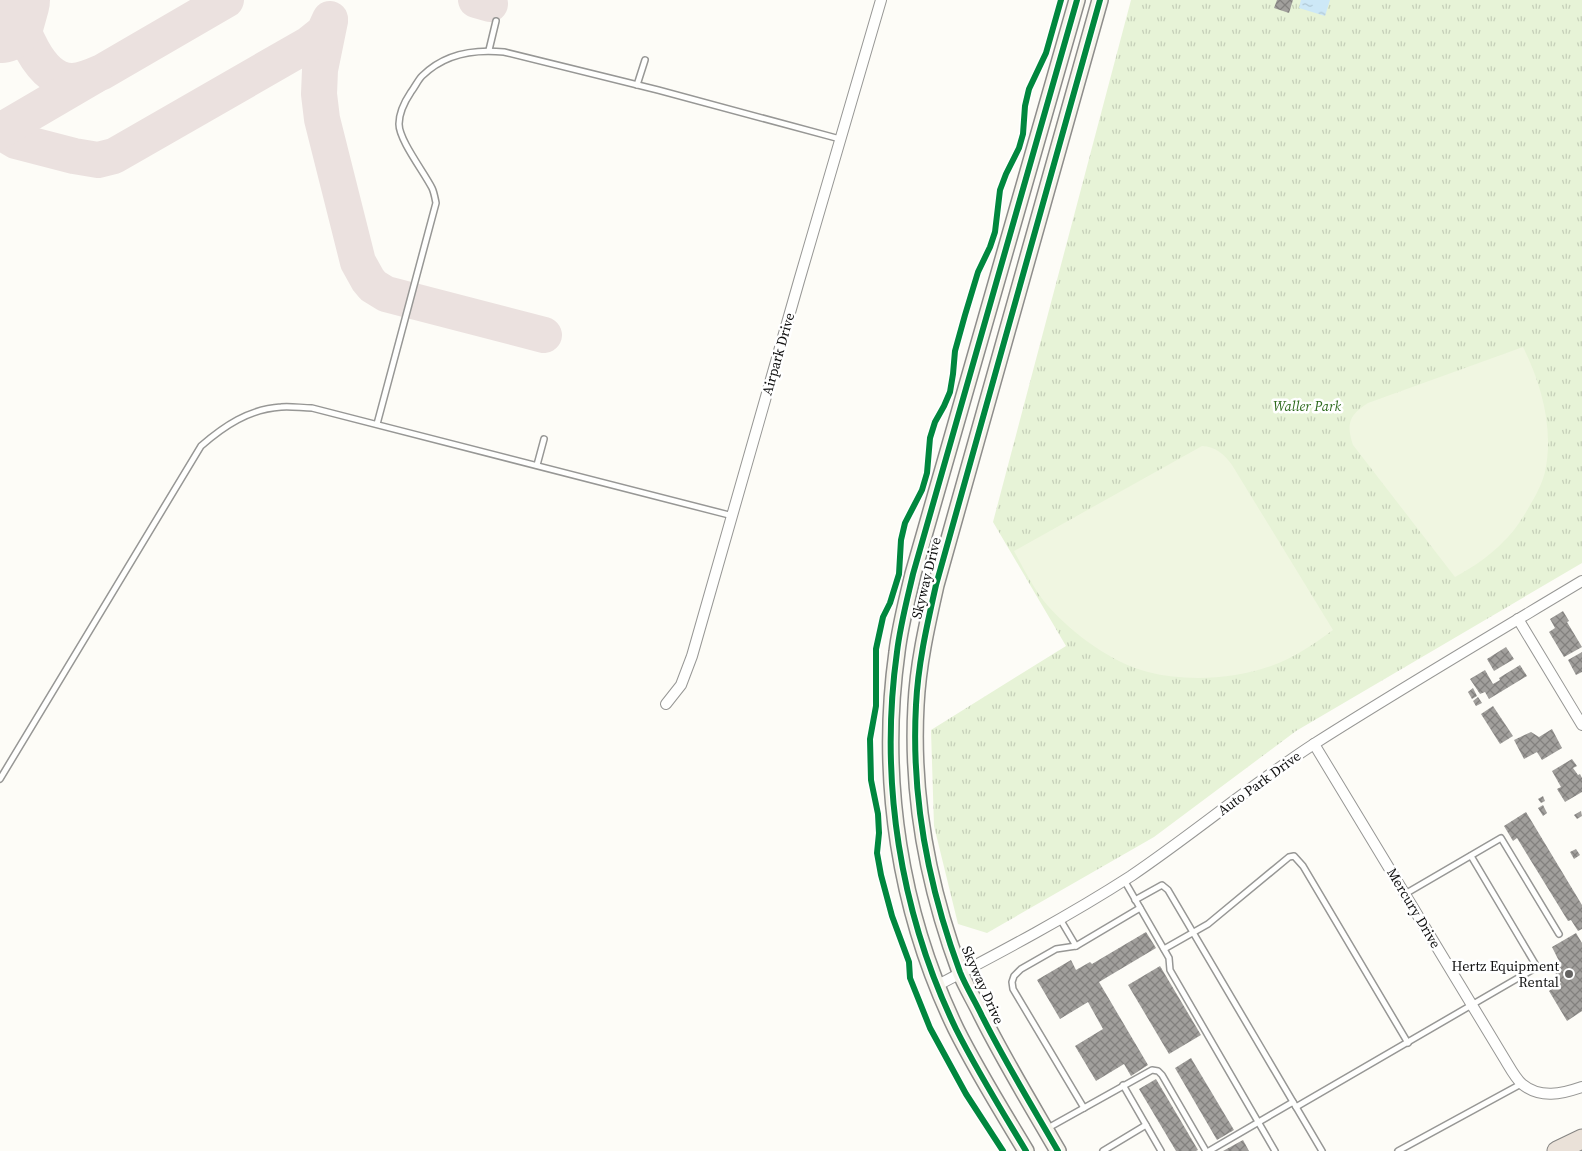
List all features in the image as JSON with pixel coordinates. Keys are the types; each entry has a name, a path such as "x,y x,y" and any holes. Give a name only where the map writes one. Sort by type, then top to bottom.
{"highway":[{"path":"1557,1151 1582,1138"}],"main road":[{"name":"Skyway Drive","path":"1026,1151 956,1029 921,940 896,834 890,748 891,716 897,651 913,574 1077,0"},
{"name":"Skyway Drive","path":"1058,1151 1003,1057 961,973 942,916 928,867 918,809 915,747 916,703 923,644 936,585 1100,0"}],"street":[{"name":"Airpark Drive","path":"666,704 681,684 692,656 882,0"},
{"name":"Auto Park Drive","path":"938,985 1059,919 1123,880 1198,828 1256,783 1314,744 1582,581"},
{"path":"1518,619 1582,725"},
{"name":"Mercury Drive","path":"1314,744 1521,1084 1535,1092 1555,1094 1582,1087"}],"lane":[{"path":"489,50 496,21"},
{"path":"378,424 436,203 433,190 402,138 398,124 402,107 422,76 440,62 468,52 489,50 504,52 841,139"},
{"path":"637,85 645,60"},
{"path":"0,779 201,446 224,427 251,413 281,407 312,408 733,516"},
{"path":"537,465 544,438"},
{"path":"1405,894 1501,838 1559,934"},
{"path":"1164,950 1208,924 1290,857 1294,856 1303,866 1408,1043"},
{"path":"1046,1130 1152,1070 1158,1071 1162,1075 1207,1151 1408,1043 1537,967 1471,856"},
{"path":"1123,880 1169,958 1170,970 1275,1151"},
{"path":"1135,900 1157,887 1162,885 1165,887 1322,1151"},
{"path":"1084,1108 1013,989 1012,982 1014,976 1021,970 1056,950 1076,946 1140,908"},
{"path":"1059,919 1076,946"},
{"path":"1398,1151 1521,1084"},
{"path":"1123,1085 1161,1151"},
{"path":"1103,1151 1146,1125"}],"green space":[{"name":"Waller Park","path":"1131,0 1582,0 1582,563 1296,731 1154,837 987,933 958,924 934,826 931,730 1066,646 993,522"},
{"path":"1523,347 1541,392 1547,424 1548,440 1544,477 1521,521 1511,534 1487,556 1455,577 1353,445 1350,431 1351,421 1353,416 1368,403"},
{"path":"1202,446 1219,451 1232,465 1333,630 1296,655 1271,666 1241,674 1194,678 1148,672 1134,668 1107,654 1069,626 1043,600 1014,551"}],"water":[{"path":"1301,0 1330,0 1325,16 1299,8"}],"building":[{"path":"1277,0 1293,0 1289,13 1274,8"},
{"path":"1563,611 1569,621 1567,622 1582,647 1564,657 1549,632 1555,628 1550,619"},
{"path":"1506,647 1514,659 1494,671 1487,659"},
{"path":"1582,652 1582,672 1576,675 1568,660"},
{"path":"1520,665 1527,676 1489,699 1485,692 1480,694 1470,679 1485,670 1493,684"},
{"path":"1473,688 1477,696 1472,699 1468,692"},
{"path":"1478,697 1482,703 1476,706 1473,701"},
{"path":"1493,706 1513,736 1500,744 1481,714"},
{"path":"1552,729 1562,748 1542,760 1537,752 1524,759 1514,740 1531,732 1539,737"},
{"path":"1572,759 1577,766 1573,768 1582,778 1582,792 1565,802 1557,789 1561,787 1552,771"},
{"path":"1543,796 1545,801 1541,803 1538,799"},
{"path":"1543,805 1547,813 1543,816 1538,808"},
{"path":"1581,811 1582,816 1577,819 1574,815"},
{"path":"1526,812 1582,905 1582,929 1578,931 1571,920 1568,921 1517,838 1513,841 1504,826"},
{"path":"1576,849 1580,855 1574,859 1570,852"},
{"path":"1146,932 1156,948 1099,982 1148,1065 1131,1076 1124,1064 1096,1081 1075,1046 1103,1029 1088,1002 1060,1019 1037,980 1071,960 1076,970 1090,962 1092,964"},
{"name":"Hertz Equipment Rental","path":"1576,933 1582,943 1582,1011 1567,1021 1549,991 1561,983 1551,965 1559,961 1552,947"},
{"path":"1160,966 1201,1035 1169,1054 1128,985"},
{"path":"1191,1058 1234,1130 1217,1140 1175,1068"},
{"path":"1156,1079 1198,1150 1176,1151 1139,1089"},
{"path":"1243,1140 1249,1151 1223,1151"}],"taxiway":[{"path":"14,0 26,37 40,62 49,72 60,79 72,81 84,79 102,72 226,0"},
{"path":"476,0 490,4"},
{"path":"0,128 6,135 16,141 74,156 98,160 114,156 309,44 324,32 330,19"},
{"path":"330,21 320,70 319,94 322,119 358,262 368,280 373,286 386,294 544,335"},
{"path":"0,131 94,76"}],"runway":[{"path":"0,18 5,0"}],"cycle path":[{"path":"1003,1151 966,1094 930,1028 910,978 909,962 892,916 877,853 878,814 871,780 870,739 876,706 876,649 883,617 890,603 899,574 901,540 905,523 922,490 927,473 930,438 935,422 950,392 955,351 965,315 978,272 995,232 1000,190 1019,148 1023,134 1025,106 1029,89 1046,53 1061,0"},
{"path":"1026,1151 981,1076 956,1029 937,985 921,939 908,892 899,845 893,797 891,749 892,700 898,642 913,574 1077,0"},
{"path":"1058,1151 1019,1084 962,978 949,940 931,874 919,807 916,773 916,705 921,660 936,585 1100,0"}],"place":[{"name":"Hertz Equipment Rental","path":"1569,974"}]}
